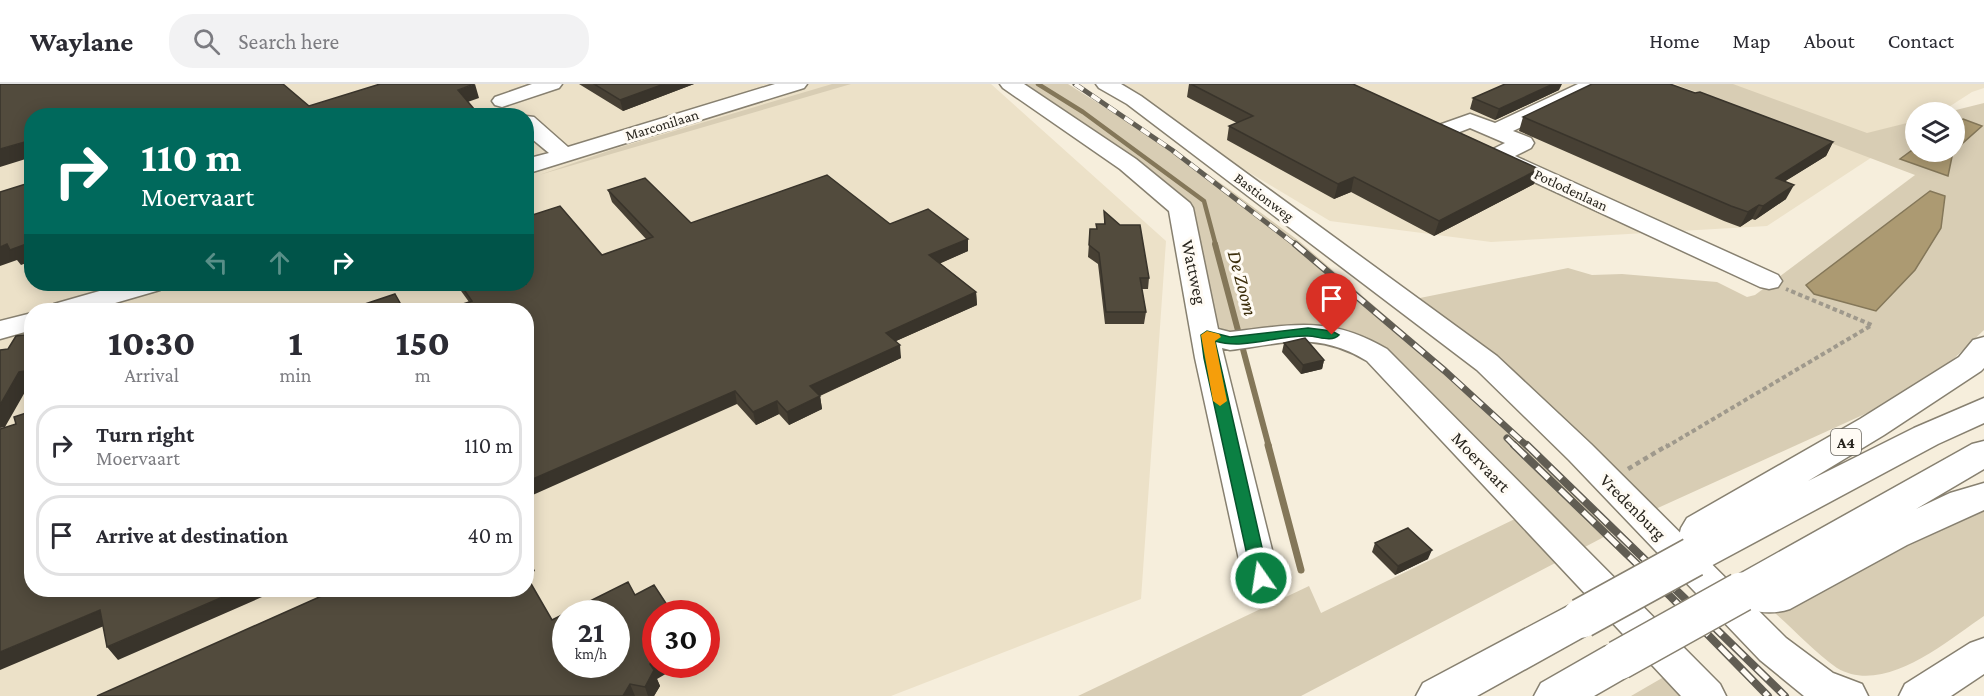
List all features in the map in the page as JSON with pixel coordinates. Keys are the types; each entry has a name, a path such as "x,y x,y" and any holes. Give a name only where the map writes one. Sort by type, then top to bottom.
{"highway":[{"name":"A4","path":"1438,696 1581,618 1703,543 1970,364 1984,347"},
{"name":"A4","path":"1703,543 1984,409"},
{"path":"1758,591 1984,453"},
{"path":"1556,696 1619,660 1758,591 1984,496"}],"street":[{"path":"510,108 496,95 552,84"},
{"name":"Marconilaan","path":"534,165 797,84"},
{"name":"Wattweg","path":"1010,84 1128,164 1181,208 1233,338 1210,358 1261,578"},
{"name":"Bastionweg","path":"1107,84 1134,100 1420,312"},
{"path":"1495,131 1594,84"},
{"name":"Potlodenlaan","path":"1495,131 1470,120 1434,127 1769,281"},
{"path":"534,129 560,151 562,156"},
{"path":"1495,131 1522,143 1497,156"},
{"path":"87,303 128,291"},
{"name":"Vredenburg","path":"1420,312 1487,363 1604,477 1773,649 1819,685 1848,696"},
{"path":"0,330 24,323"},
{"name":"Moervaart","path":"1233,338 1308,332 1332,335 1357,343 1377,355 1706,696"},
{"path":"1918,696 1984,654"}],"path":[{"path":"1604,477 1632,467 1872,325 1769,281"}],"shaded area":[{"path":"0,84 991,84 1166,241 1141,599 891,696 0,696"},
{"path":"832,84 851,84 539,175 614,149"},
{"path":"1020,84 1068,84 1191,162 1299,241 1394,323 1617,530 1583,548 1401,368 1311,327 1259,327 1237,334 1214,329 1184,213"},
{"path":"1102,84 1984,84 1984,88 1972,92 1956,102 1905,102 1905,136 1767,226 1491,242 1330,221"},
{"path":"1675,84 1733,84 1867,133 1905,124 1905,156 1901,159 1947,176 1949,162 1965,162 1965,141 1981,127 1965,120 1965,108 1984,103 1984,330 1943,369 1909,394 1649,512 1415,299 1568,268 1592,275 1622,274 1717,282 1747,297 1755,295 1915,175","holes":["1806,285 1888,297 1876,311"]},
{"path":"1965,120 1982,126 1965,141"},
{"path":"1908,162 1951,162 1948,176"},
{"path":"1930,191 1945,196 1941,228 1915,270 1876,311 1814,294 1806,285"},
{"path":"1984,501 1984,616 1914,662 1875,675 1855,675 1829,662 1775,613 1911,536"},
{"path":"1521,516 1561,560 1301,696 1078,696 1309,586 1321,613"},
{"path":"1669,674 1689,696 1631,696"}],"building":[{"path":"0,84 283,84 309,106 380,84 474,84 458,90 473,108 24,108 24,142 0,149"},
{"path":"594,84 664,84 620,100"},
{"path":"1191,84 1353,84 1539,169 1439,221 1354,177 1338,184 1229,126 1253,116"},
{"path":"1505,84 1553,84 1499,109 1473,98"},
{"path":"1592,84 1670,84 1695,93 1700,92 1833,142 1776,178 1794,185 1763,206 1759,205 1748,212 1523,117"},
{"path":"827,175 890,224 928,209 968,239 929,255 976,292 886,333 900,345 810,386 820,396 787,412 777,401 753,412 735,391 534,479 534,303 466,303 472,301 465,291 534,291 534,214 560,206 602,255 653,237 608,190 645,178 691,223"},
{"path":"24,184 24,245 10,250 7,244 0,247 0,192"},
{"path":"1104,211 1120,225 1140,225 1149,278 1140,278 1146,312 1106,312 1099,253 1089,245 1090,229 1097,229 1096,224 1105,224"},
{"path":"395,294 400,303 368,303"},
{"path":"24,335 24,371 19,372 0,405 0,350 8,349 16,336"},
{"path":"1305,338 1324,360 1303,365 1284,343"},
{"path":"24,414 24,597 223,597 107,647 100,610 0,652 0,429 16,424 14,417"},
{"path":"1408,528 1432,550 1398,566 1375,543"},
{"path":"628,582 635,595 654,585 664,600 642,600 642,678 650,678 645,687 630,684 623,696 97,696 319,597 534,597 534,589 552,620 552,678 630,678 630,600 592,600"}],"waterway":[{"name":"De Zoom","path":"1038,84 1083,112 1204,201 1216,246"},
{"name":"De Zoom","path":"1215,244 1269,447"},
{"name":"De Zoom","path":"1268,445 1301,570"}],"railway":[{"path":"1075,84 1172,150 1297,246"},
{"path":"1295,244 1445,371 1528,447"},
{"path":"1507,438 1514,445"},
{"path":"1514,445 1671,597 1768,696"},
{"path":"1527,445 1785,696"}],"slow traffic":[{"path":"1215,337 1207,335 1220,401"}],"route":[{"path":"1261,578 1229,444 1207,335 1230,341 1308,332 1332,335"}]}
